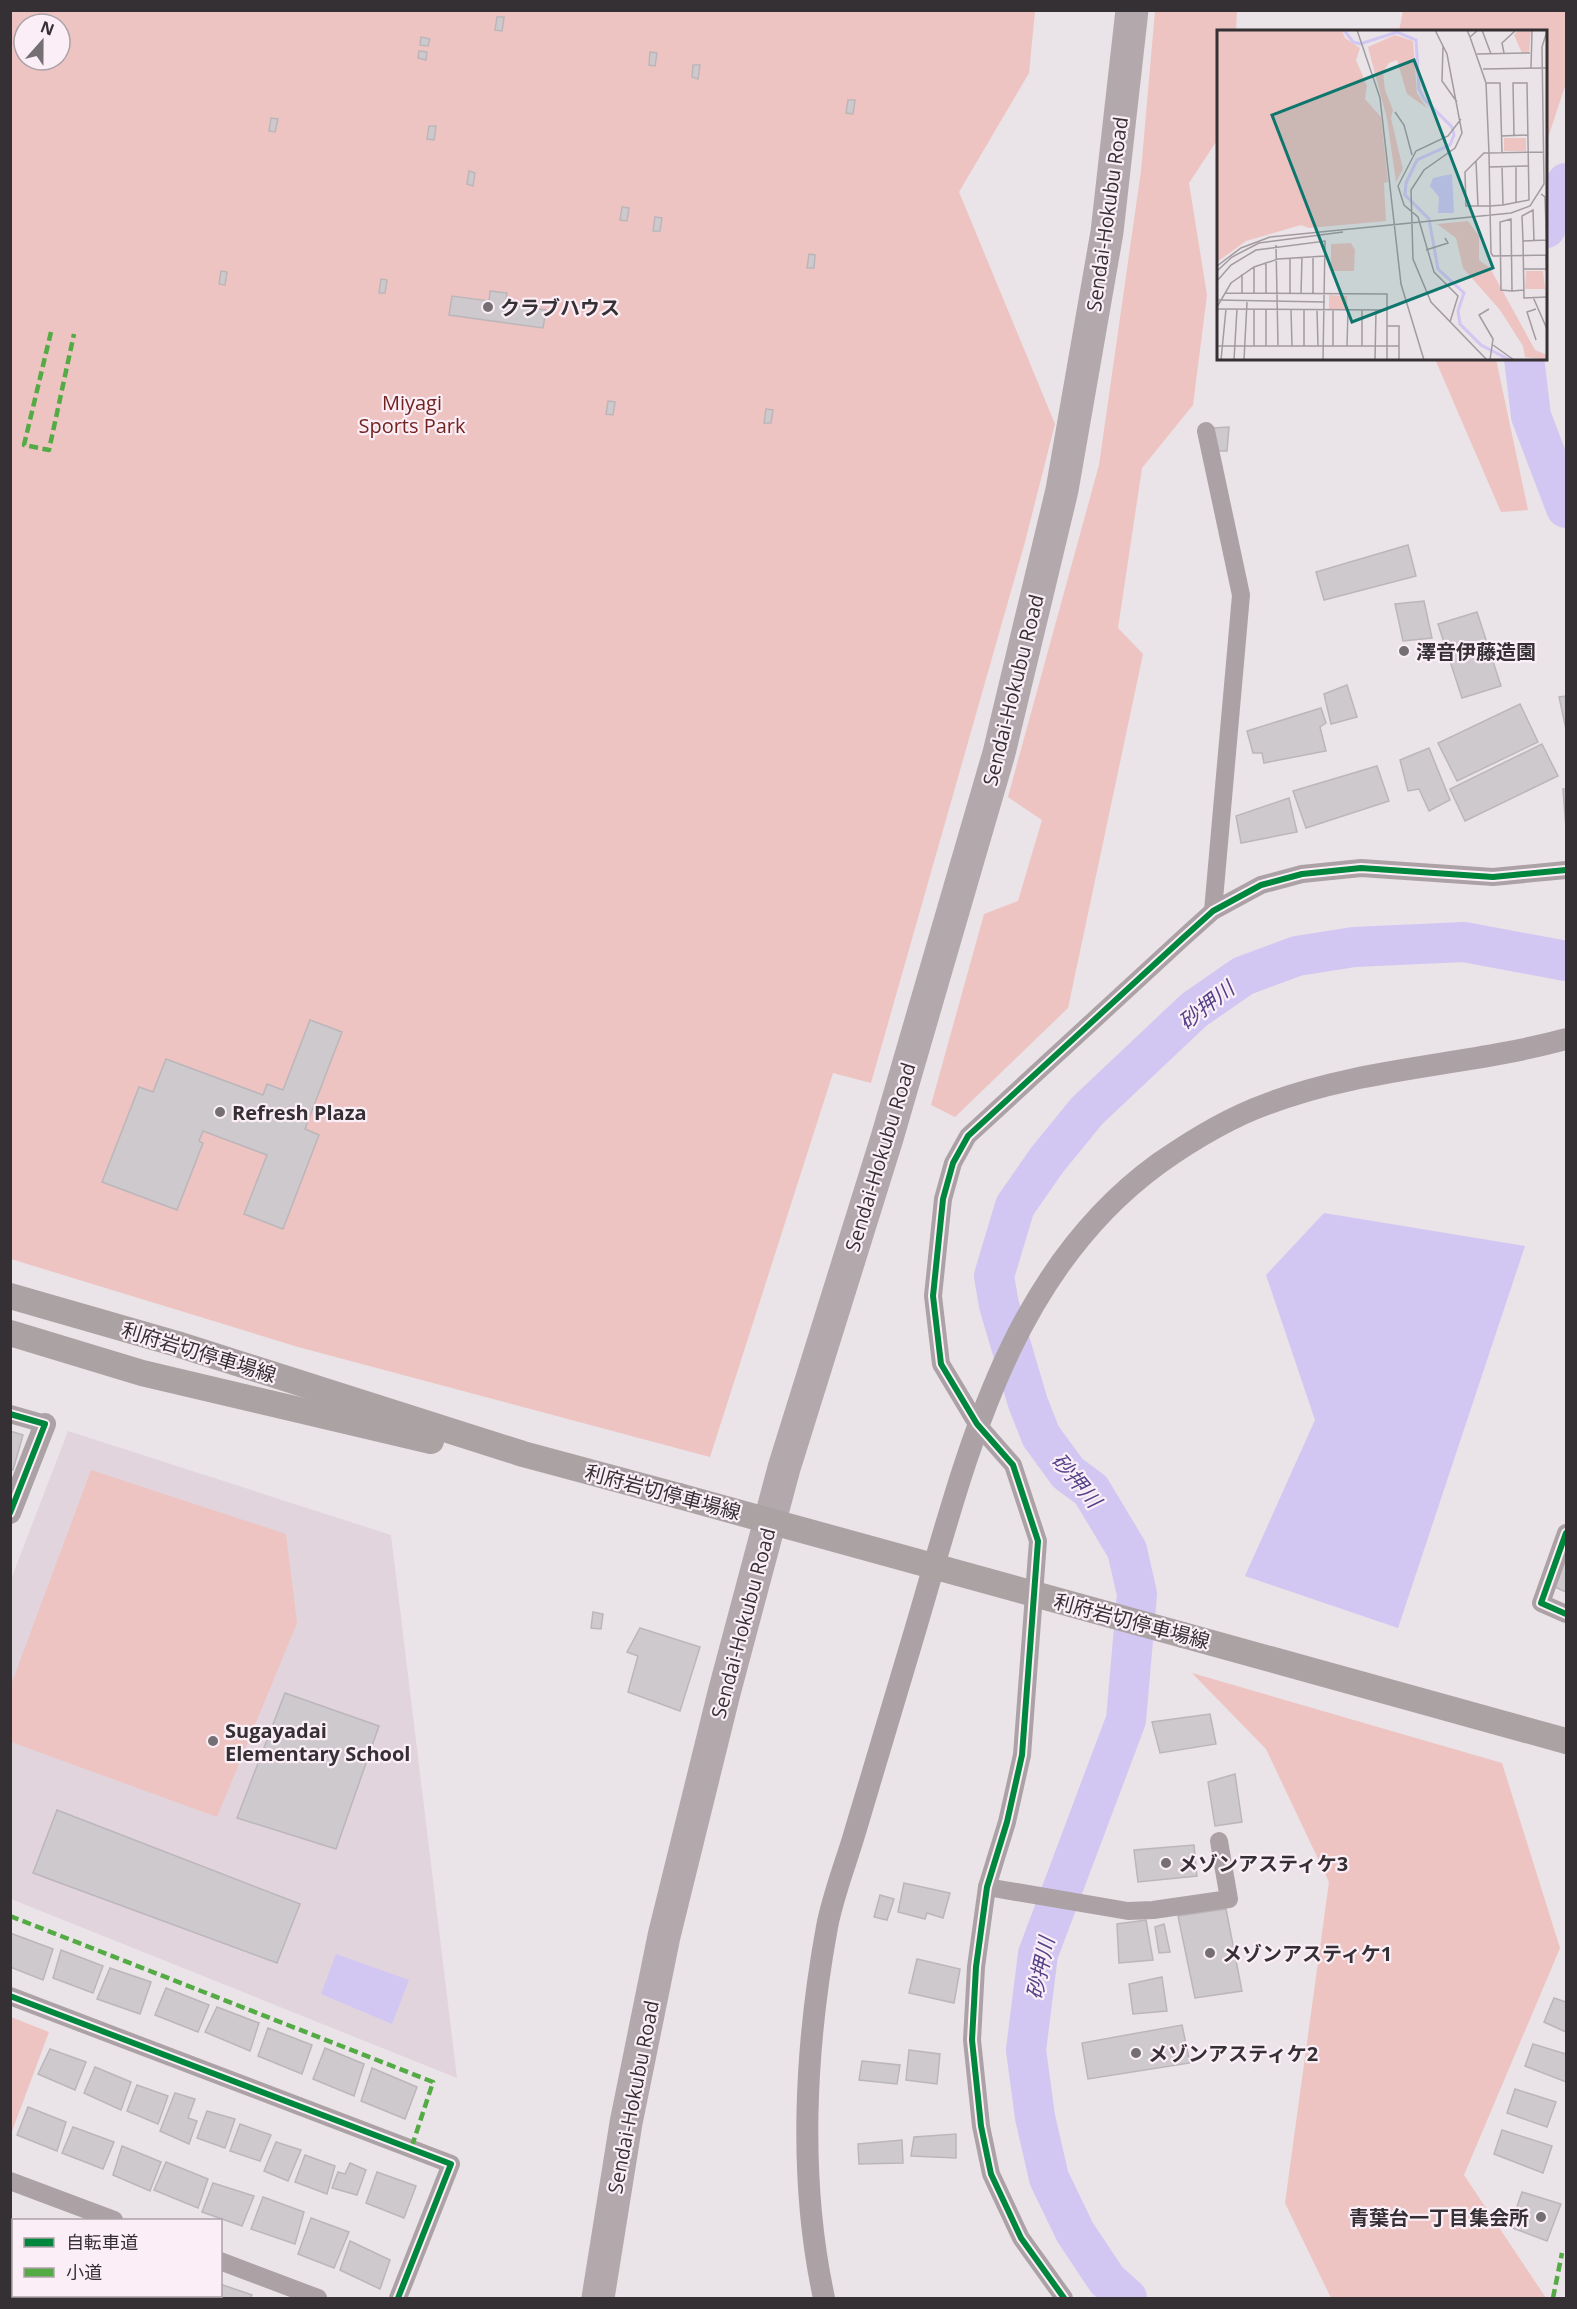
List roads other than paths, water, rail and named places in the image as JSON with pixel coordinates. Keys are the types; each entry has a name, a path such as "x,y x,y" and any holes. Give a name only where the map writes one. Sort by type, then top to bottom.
{"highway":[{"name":"Sendai-Hokubu Road","path":"598,2298 626,2122 663,1936 724,1693 781,1479 887,1138 999,753 1062,490 1107,232 1132,10"}],"main road":[{"name":"利府岩切停車場線","path":"10,1296 177,1344 523,1454 1566,1741"},
{"name":"利府岩切停車場線","path":"10,1333 142,1373 436,1442 523,1454"}],"street":[{"path":"1206,431 1241,596 1213,911"},
{"path":"1064,2298 1021,2238 991,2174 981,2126 972,2040 976,1967 987,1887 1007,1822 1022,1755 1038,1541 1012,1465 977,1424 941,1364 933,1296 943,1199 953,1163 968,1136 1213,911 1261,885 1302,874 1361,868 1493,877 1566,870"},
{"path":"824,2298 819,2276 807,2157 812,2031 828,1924 977,1424 986,1400 1029,1311 1070,1248 1125,1192 1170,1156 1222,1123 1266,1104 1344,1082 1566,1039"},
{"path":"10,1414 45,1424 10,1513"},
{"path":"1566,1533 1541,1604 1566,1614"},
{"path":"987,1887 1128,1911 1229,1899 1219,1841"},
{"path":"10,1996 451,2164 398,2298"},
{"path":"10,2181 111,2219"},
{"path":"222,2262 274,2291 318,2298"}],"waterway":[{"name":"砂押川","path":"1547,226 1566,183"},
{"name":"砂押川","path":"1524,360 1531,416 1566,508"},
{"name":"砂押川","path":"1127,2298 1107,2280 1075,2232 1049,2178 1035,2117 1026,2050 1038,1954 1126,1720 1137,1594 1127,1550 1091,1490 1068,1473 1041,1436 1028,1403 999,1305 994,1276 1015,1206 1047,1160 1087,1111 1194,1010 1243,976 1297,956 1354,947 1464,942 1566,961"}],"place":[{"name":"クラブハウス","path":"488,307"},
{"name":"澤音伊藤造園","path":"1404,651"},
{"name":"Refresh Plaza","path":"220,1112"},
{"name":"Sugayadai Elementary School","path":"213,1741"},
{"name":"メゾンアスティケ3","path":"1166,1863"},
{"name":"メゾンアスティケ1","path":"1210,1953"},
{"name":"メゾンアスティケ2","path":"1136,2053"},
{"name":"青葉台一丁目集会所","path":"1541,2217"}],"park label":[{"name":"Miyagi Sports Park","path":"412,414"}]}
